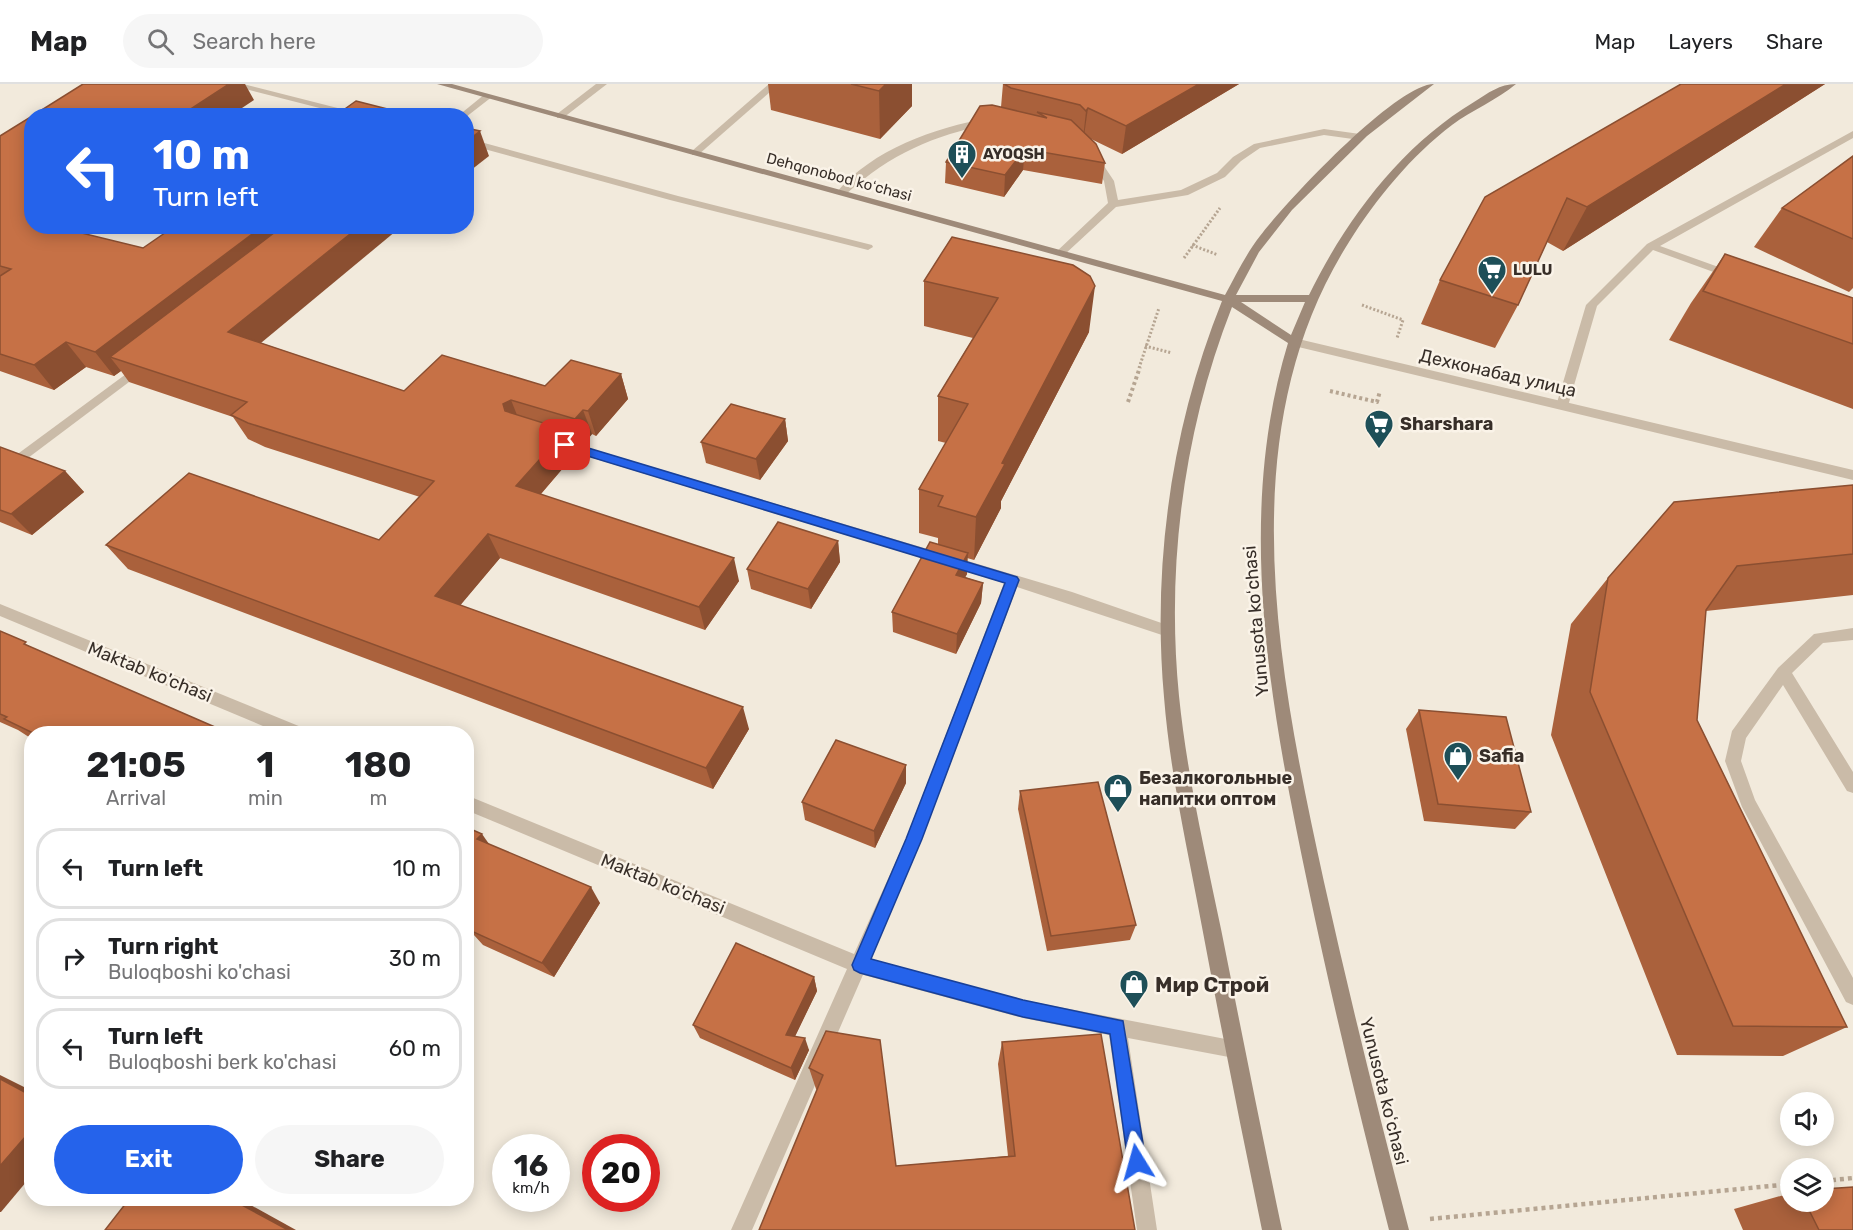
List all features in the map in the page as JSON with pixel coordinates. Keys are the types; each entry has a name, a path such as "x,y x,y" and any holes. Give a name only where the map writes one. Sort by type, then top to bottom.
{"main road":[{"name":"Dehqonobod koʻchasi","path":"442,84 1228,299"},
{"path":"1272,1230 1234,1049 1187,793 1170,673 1168,631 1172,534 1184,449 1214,337 1228,299 1253,254 1299,197 1360,137 1412,94 1429,84"},
{"name":"Yunusota koʻchasi","path":"1398,1226 1340,993 1299,810 1276,654 1268,543 1270,466 1283,380 1294,342 1313,298 1359,219 1390,180 1444,127 1511,84"},
{"path":"1228,299 1313,298"},
{"name":"Дехконабад улица","path":"1228,299 1294,342"}],"street":[{"path":"231,84 331,108"},
{"path":"560,116 602,84"},
{"path":"695,153 774,84"},
{"path":"472,108 488,96"},
{"path":"841,193 858,177 913,141 973,123 1001,119"},
{"path":"1060,253 1113,204 1184,193 1221,176 1237,159 1257,146 1324,132 1360,137"},
{"path":"1563,406 1592,305 1651,246 1853,134"},
{"path":"474,143 674,198 868,247"},
{"path":"1086,150 1099,163 1109,181 1113,204"},
{"path":"1651,246 1741,278"},
{"name":"Дехконабад улица","path":"1294,342 1853,475"},
{"path":"0,474 147,362"},
{"path":"543,438 1012,580 1168,631"},
{"path":"741,1230 914,839 1012,580"},
{"name":"Maktab ko'chasi","path":"0,610 281,726"},
{"path":"1853,633 1819,638 1783,672 1738,736 1733,760 1748,802 1853,996"},
{"path":"1783,672 1853,786"},
{"name":"Maktab ko'chasi","path":"474,805 860,965 1023,1009 1234,1049"},
{"path":"1117,1027 1147,1230"}],"path":[{"path":"1192,245 1218,255"},
{"path":"1128,402 1161,304"},
{"path":"1362,306 1403,320"},
{"path":"1145,346 1172,353"},
{"path":"1330,391 1377,402"},
{"path":"1834,1180 1853,1178"},
{"path":"1398,1226 1780,1185"}],"building":[{"path":"83,84 229,84 192,108 45,108"},
{"path":"851,84 886,84 879,91"},
{"path":"1004,84 1199,84 1126,126 1088,108 1086,111 1080,105 1011,88"},
{"path":"1681,84 1786,84 1587,207 1567,198 1518,305 1440,280 1485,197"},
{"path":"356,101 384,108 346,108"},
{"path":"992,105 1047,118 1037,112 1071,120 1096,144 1105,163 1025,149 1005,175 946,162 980,106"},
{"path":"24,121 24,234 86,234 143,248 163,234 252,234 95,352 66,342 34,365 0,354 0,276 11,269 0,266 0,136"},
{"path":"1853,156 1853,239 1782,208"},
{"path":"272,234 350,234 228,332 404,391 442,355 545,386 571,360 621,374 588,411 583,410 575,419 511,400 503,404 505,411 566,430 516,486 734,558 699,607 488,534 435,596 743,707 706,768 106,545 189,473 379,540 434,481 248,423 231,415 247,402 110,357"},
{"path":"952,237 1073,265 1090,276 1095,286 976,517 938,506 943,496 919,489 968,404 938,396 998,298 924,281"},
{"path":"1725,254 1853,298 1853,344 1703,291"},
{"path":"731,404 785,419 756,459 701,442"},
{"path":"0,447 65,471 11,514 0,510"},
{"path":"1853,485 1853,554 1737,566 1706,610 1697,720 1847,1027 1733,1026 1590,692 1608,578 1674,502"},
{"path":"778,522 838,541 808,589 747,569"},
{"path":"930,542 968,553 956,575 983,583 957,634 892,612"},
{"path":"0,631 26,642 24,644 213,726 24,726 24,729 4,719 7,717 0,714"},
{"path":"1419,710 1506,717 1531,812 1438,804"},
{"path":"836,740 906,765 874,831 802,802"},
{"path":"1098,782 1136,925 1051,936 1020,791"},
{"path":"474,830 482,834 477,839 591,887 542,963 474,932"},
{"path":"736,943 814,977 786,1035 805,1038 791,1068 693,1025"},
{"path":"826,1031 880,1040 896,1166 1015,1156 1002,1042 1101,1034 1135,1230 759,1230 823,1075 809,1068"},
{"path":"0,1079 24,1092 24,1138 0,1166"},
{"path":"1853,1187 1853,1230 1819,1230 1810,1212 1834,1212 1834,1188"},
{"path":"124,1206 244,1206 288,1230 105,1230"}],"place":[{"name":"AYOQSH","path":"962,180"},
{"name":"LULU","path":"1492,296"},
{"name":"Sharshara","path":"1379,450"},
{"name":"Safia","path":"1458,782"},
{"name":"Безалкогольные напитки оптом","path":"1118,814"},
{"name":"Мир Строй","path":"1134,1010"}],"route":[{"path":"565,445 1012,580 914,839 860,965 1023,1009 1117,1027 1137,1162"}]}
